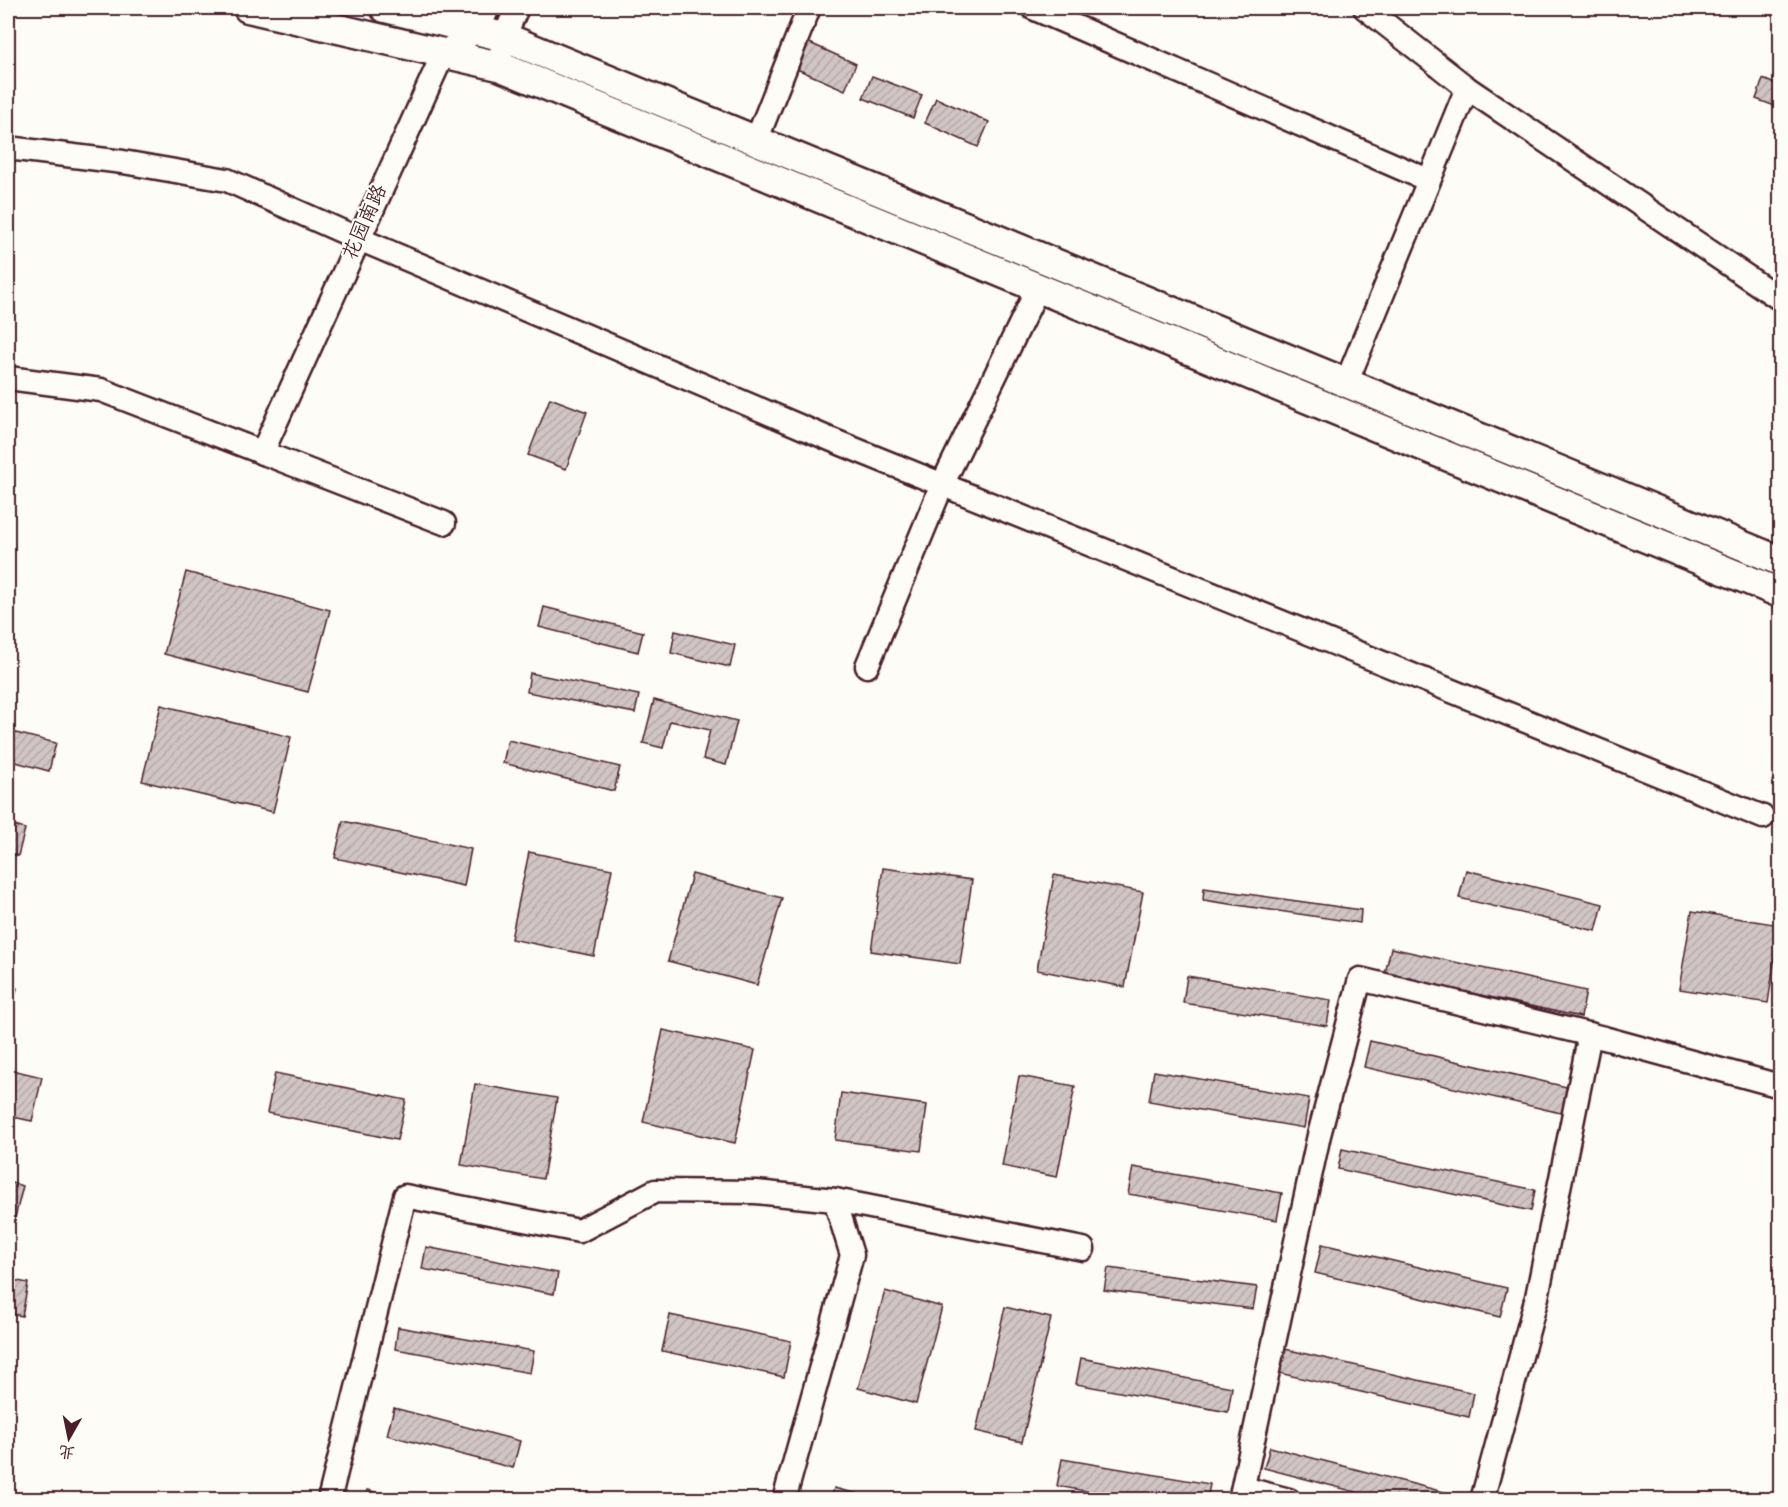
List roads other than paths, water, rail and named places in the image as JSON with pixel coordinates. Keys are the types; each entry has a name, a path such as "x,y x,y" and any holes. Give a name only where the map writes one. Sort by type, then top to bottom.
{"main road":[{"path":"248,8 499,66 1780,593"},
{"path":"385,8 490,25 756,141 1347,381 1780,561"}],"street":[{"path":"444,52 517,8"},
{"path":"756,141 809,8"},
{"path":"1033,8 1428,180"},
{"path":"1365,8 1467,88 1780,299"},
{"path":"490,25 499,66"},
{"name":"花园南路","path":"262,453 444,52"},
{"path":"1347,381 1467,88"},
{"path":"8,148 123,162 227,180 359,239 942,485 1763,817"},
{"path":"867,666 942,485 1038,288"},
{"path":"8,378 101,390 444,523"},
{"path":"1288,1500 1242,1494 1319,1135 1360,979 1590,1034 1780,1086"},
{"path":"1482,1500 1537,1297 1590,1034"},
{"path":"329,1500 405,1196 579,1231 655,1191 756,1192 835,1200 1083,1249"},
{"path":"784,1500 852,1255 835,1200"}]}
